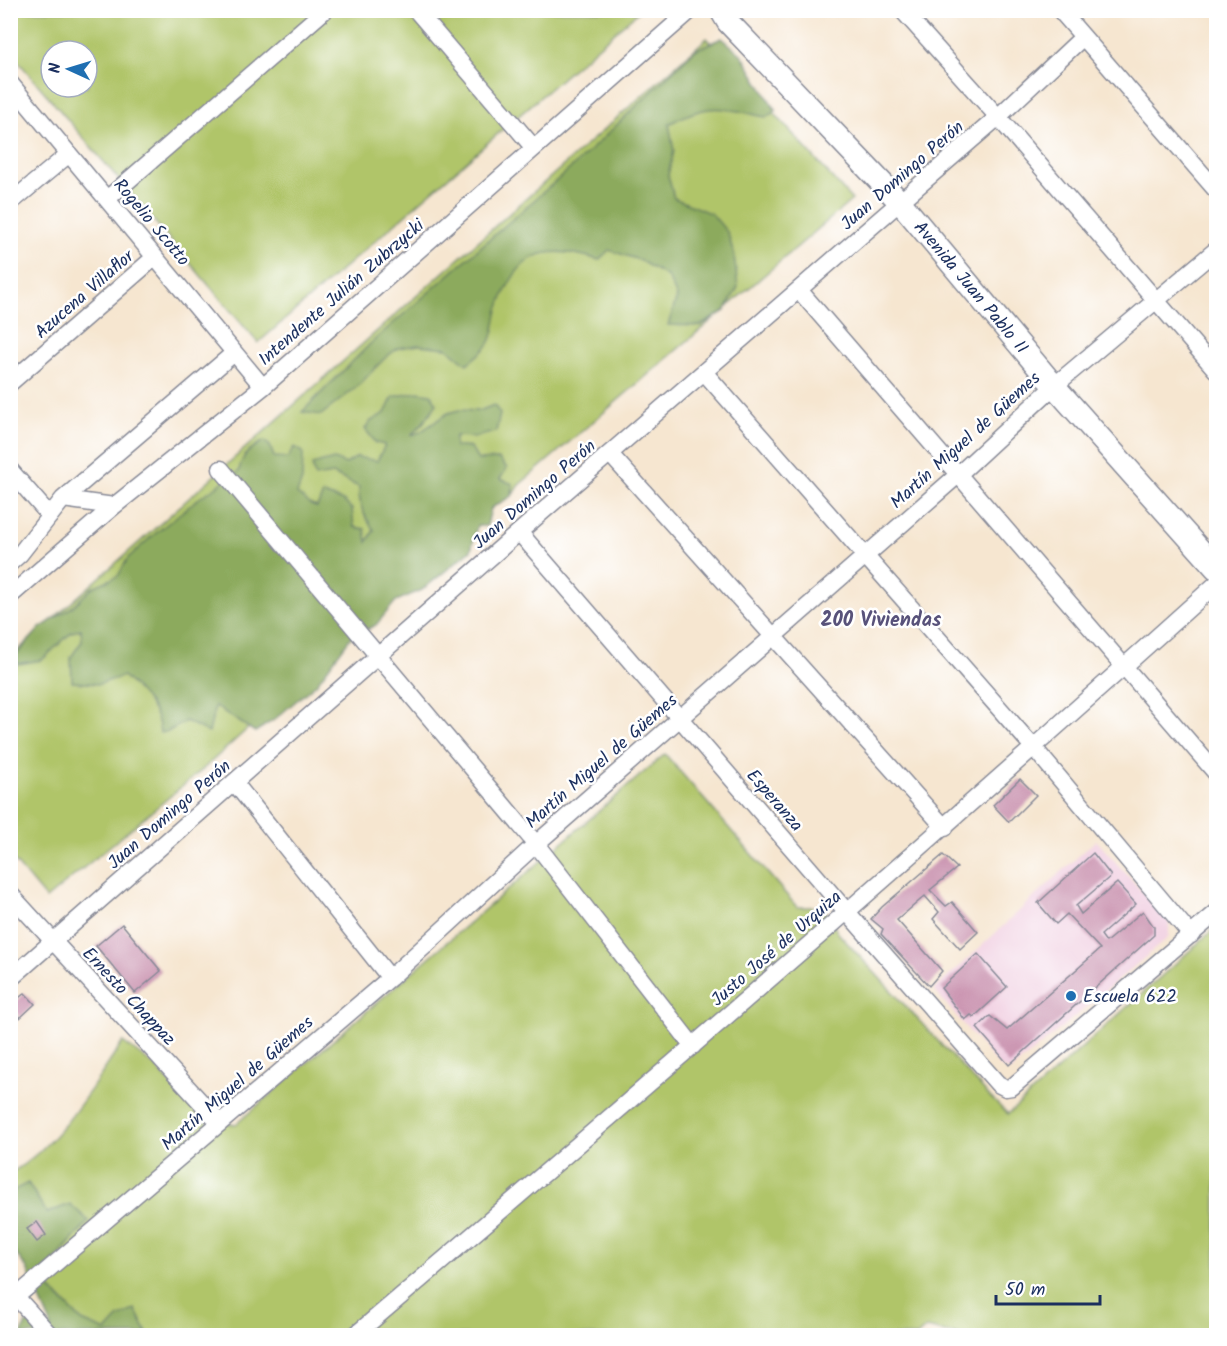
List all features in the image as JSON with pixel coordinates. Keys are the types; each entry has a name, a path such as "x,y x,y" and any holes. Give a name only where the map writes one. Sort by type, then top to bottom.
{"street":[{"path":"107,199 325,10"},
{"path":"416,10 534,148"},
{"name":"Intendente Julián Zubrzycki","path":"10,596 114,506 262,387 691,10"},
{"name":"Avenida Juan Pablo II","path":"721,10 728,22 900,202 1054,386 1216,568"},
{"path":"902,10 998,117 1216,370"},
{"path":"1060,10 1216,190"},
{"name":"Juan Domingo Perón","path":"10,978 519,532 998,117 1083,37"},
{"name":"Rogelio Scotto","path":"10,83 262,387"},
{"path":"10,203 69,154"},
{"name":"Martín Miguel de Güemes","path":"12,1296 390,978 536,844 959,474 1054,386 1157,302 1216,250"},
{"name":"Azucena Villaflor","path":"10,383 155,257"},
{"path":"799,290 1216,773"},
{"path":"10,563 20,554 63,498 234,353"},
{"path":"704,372 1034,748 1191,935 1216,913"},
{"path":"610,454 945,828"},
{"path":"10,470 50,516"},
{"path":"221,470 536,844 693,1046"},
{"path":"63,498 114,506"},
{"name":"Esperanza","path":"519,532 998,1084 1006,1088 1012,1087 1191,935"},
{"name":"Justo José de Urquiza","path":"354,1335 945,828 1216,584"},
{"path":"234,782 390,978"},
{"name":"Ernesto Chappaz","path":"10,894 220,1123"},
{"path":"12,1296 51,1335"}],"shaded area":[{"path":"1096,840 1169,922 1169,937 1010,1071 1000,1067 934,990"}],"green space":[{"path":"10,11 639,11 258,343 50,99 99,99 99,39 39,39 39,86 11,53"},
{"path":"707,38 852,200 518,486 512,496 513,491 500,501 202,770 46,899 11,857 10,657"},
{"path":"722,38 742,55 776,111 766,117 727,109 706,109 669,124 674,151 668,175 674,198 712,214 728,233 734,255 738,287 725,311 700,326 668,325 677,297 668,277 639,260 609,250 599,260 562,252 547,253 523,264 514,276 498,310 490,342 467,364 447,348 419,345 398,348 357,387 321,415 302,412 373,341 580,160 695,50"},
{"path":"417,392 431,394 437,404 411,435 420,432 448,413 459,410 479,411 494,405 500,414 496,432 475,437 455,436 455,447 470,447 478,460 499,459 507,468 500,479 513,484 512,496 491,508 487,526 477,526 471,550 422,590 396,601 376,625 351,637 317,683 274,720 255,732 215,706 209,733 186,721 169,731 160,733 159,724 152,709 123,676 99,684 72,682 71,657 82,641 81,629 72,632 42,660 17,664 17,654 40,628 72,607 93,587 118,576 128,558 195,501 239,471 247,453 264,441 270,446 274,457 288,458 294,447 303,452 302,480 297,494 317,507 323,494 343,501 352,509 354,527 365,529 367,542 374,530 362,510 359,487 333,474 315,477 312,465 334,459 346,464 357,457 377,461 385,445 376,443 365,429 371,421 385,413 393,397"},
{"path":"665,754 797,907 823,907 838,933 1008,1114 1216,927 1216,1335 963,1336 926,1328 917,1336 92,1335 39,1277 89,1221 47,1214 28,1184 11,1192 11,1173 29,1161 60,1131 123,1042 156,1067 205,1122 236,1124"},
{"path":"28,1183 47,1213 70,1204 89,1221 39,1277 82,1321 106,1331 118,1318 135,1309 148,1335 21,1335 26,1323 52,1327 26,1267 11,1248 10,1192"}],"building":[{"path":"1020,779 1036,795 1009,822 993,805"},
{"path":"1093,853 1111,876 1076,906 1081,914 1117,883 1136,904 1101,935 1106,942 1143,911 1154,927 1154,935 1009,1065 977,1028 990,1016 1007,1030 1100,949 1067,914 1056,924 1038,903"},
{"path":"943,855 957,868 930,890 946,906 952,902 978,932 960,949 933,919 939,912 925,896 897,920 942,971 929,986 881,934 883,929 871,919"},
{"path":"122,924 161,971 135,993 96,946"},
{"path":"978,954 1007,987 974,1017 971,1015 965,1020 941,988"},
{"path":"25,993 35,1004 20,1018 10,1005"},
{"path":"37,1222 46,1235 37,1242 27,1229"}],"place":[{"name":"Escuela 622","path":"1071,996"}],"district":[{"name":"200 Viviendas","path":"881,619"}]}
